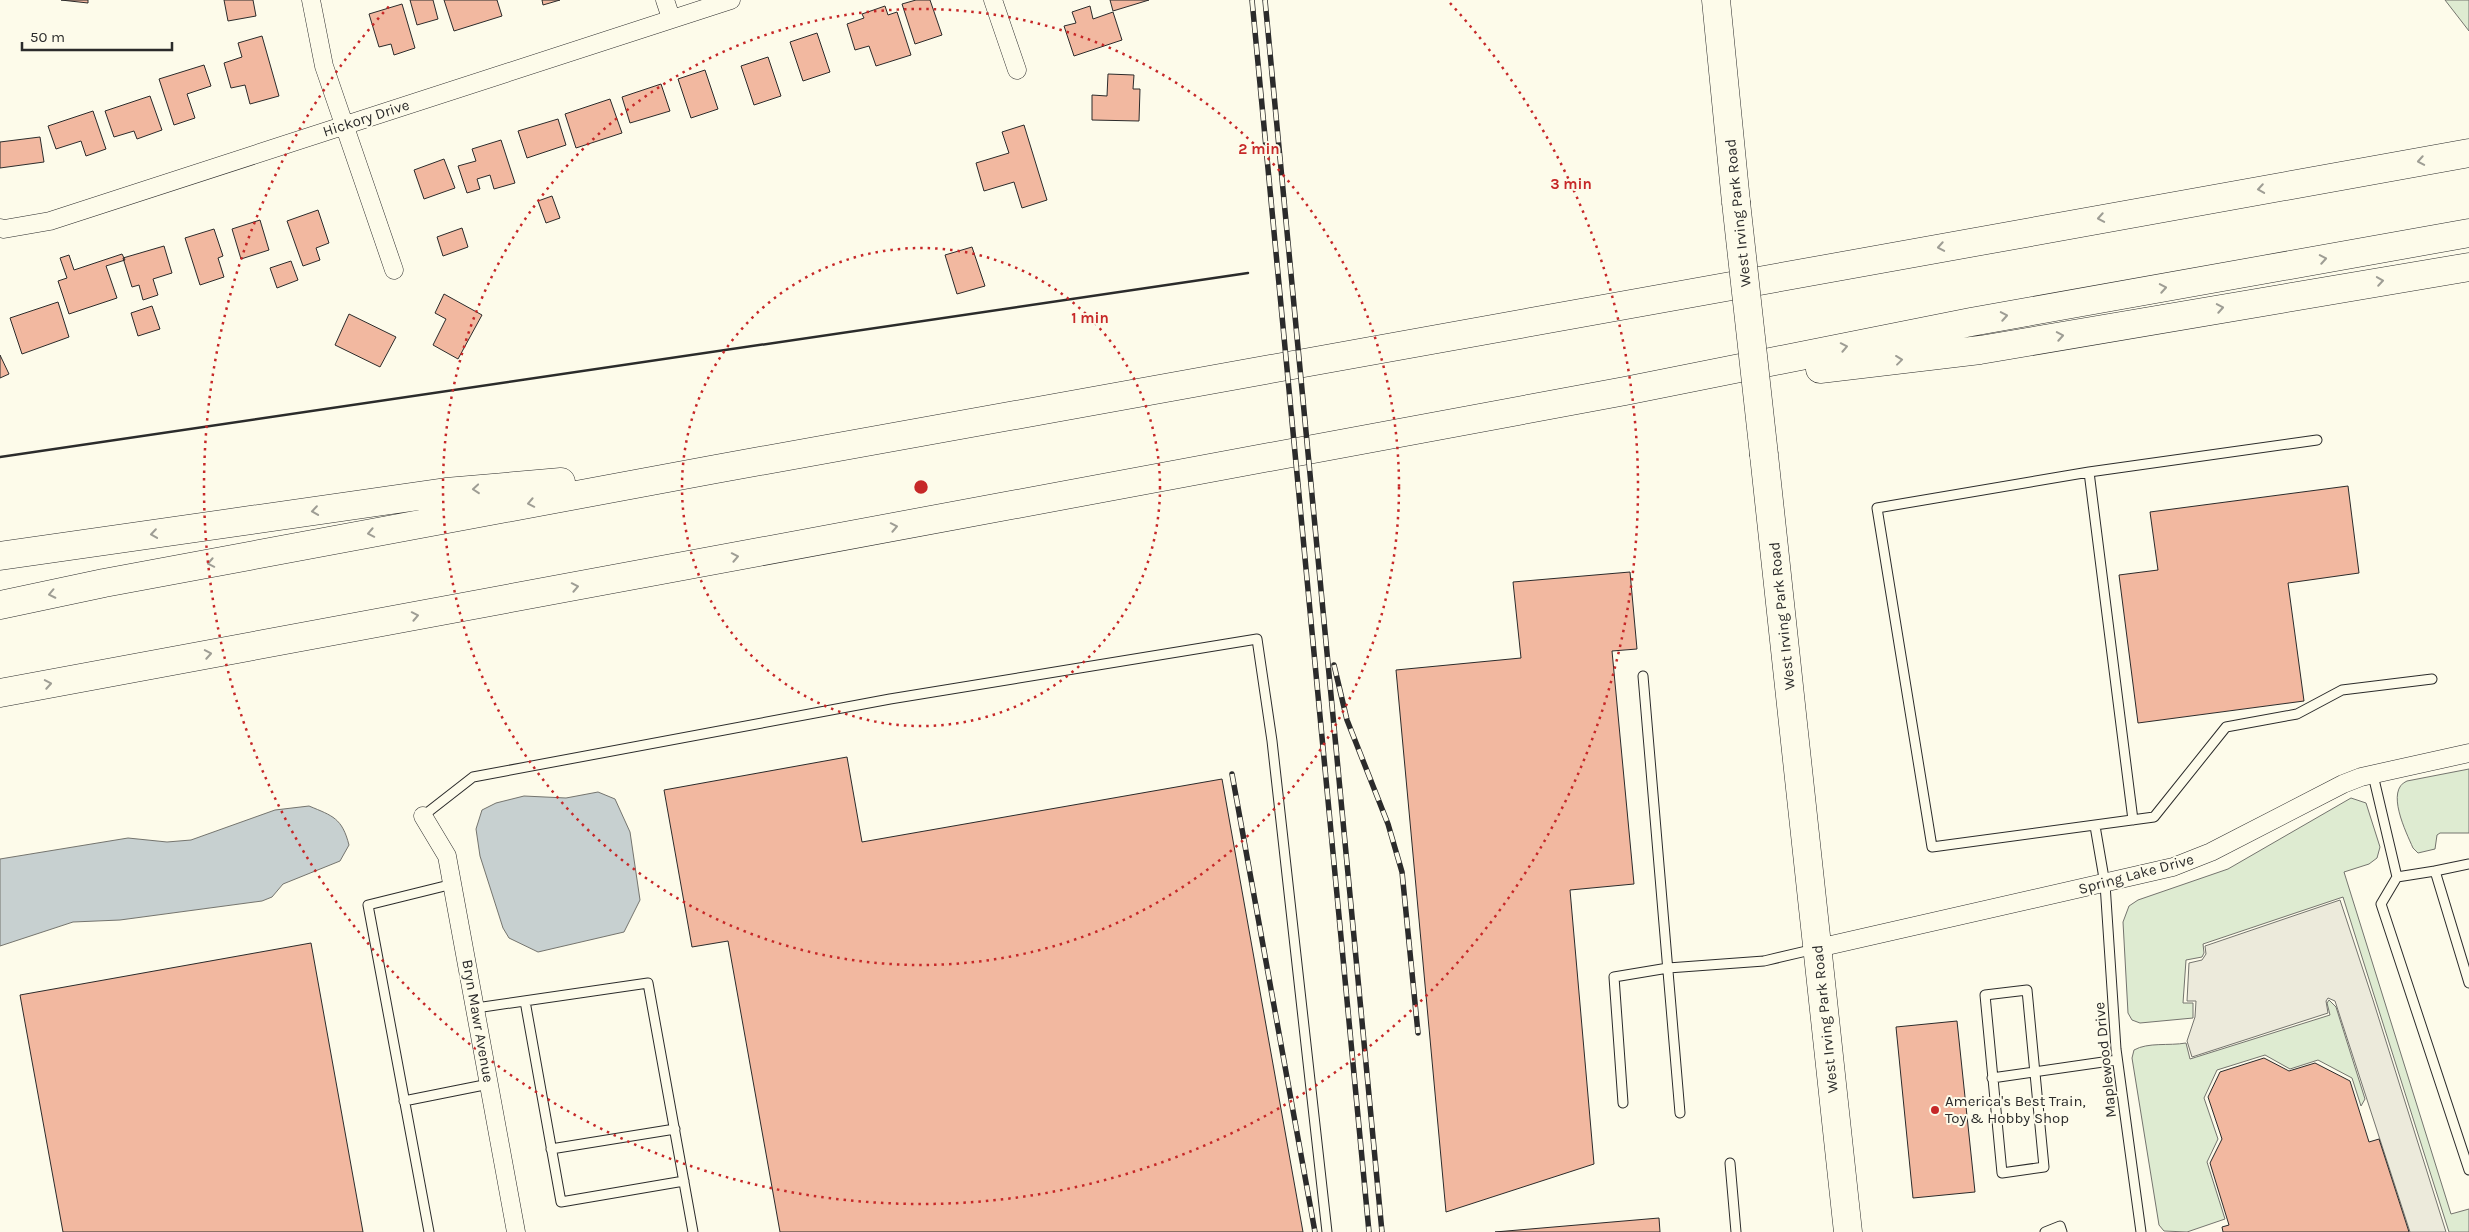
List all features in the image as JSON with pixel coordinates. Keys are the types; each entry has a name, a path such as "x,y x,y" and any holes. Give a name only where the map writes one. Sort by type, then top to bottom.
{"main road":[{"name":"West Irving Park Road","path":"1716,0 1736,202 1848,1232"},
{"path":"0,605 104,583 716,469 2469,153"},
{"path":"0,693 1625,391 1970,322 2469,233"},
{"path":"1625,391 1980,350 2469,267"},
{"path":"0,556 446,492 716,469"}],"street":[{"path":"311,0 324,66 346,125 394,270"},
{"path":"665,0 671,18"},
{"name":"Hickory Drive","path":"1,231 50,221 731,0"},
{"path":"993,0 1017,70"},
{"name":"Spring Lake Drive","path":"1818,948 2173,867 2211,852 2343,784 2373,774 2469,753"},
{"name":"Bryn Mawr Avenue","path":"423,816 447,856 516,1232"}],"lane":[{"path":"2317,440 2089,472 1877,508 1932,847 2154,817 2226,727 2297,714 2342,690 2432,679"},
{"path":"2089,472 2133,820"},
{"path":"423,816 473,777 890,699 1257,639 1272,741 1327,1232"},
{"path":"1643,676 1680,1113"},
{"path":"2373,774 2397,877 2381,904 2469,1170"},
{"name":"Maplewood Drive","path":"2095,826 2105,884 2117,1060 2142,1232"},
{"path":"2397,877 2469,864"},
{"path":"2435,871 2469,983"},
{"path":"429,1232 368,905 453,884"},
{"path":"1624,1103 1614,977 1668,968 1764,961 1818,948"},
{"path":"476,1008 648,982 693,1232"},
{"path":"2027,990 2044,1167 2002,1173 1992,1078 1985,995 2027,990"},
{"path":"524,1001 561,1202 684,1180"},
{"path":"1992,1078 2117,1060"},
{"path":"404,1101 489,1084"},
{"path":"551,1149 675,1129"},
{"path":"1730,1163 1736,1232"},
{"path":"2045,1232 2060,1226 2062,1232"}],"green space":[{"path":"2445,0 2469,0 2469,31"},
{"path":"2469,769 2469,833 2440,833 2437,835 2435,849 2418,853 2413,848 2399,812 2397,802 2401,786 2407,781"},
{"path":"2351,798 2366,803 2380,847 2377,858 2369,864 2344,872 2451,1214 2469,1209 2469,1232 2449,1232 2343,897 2203,944 2204,953 2202,957 2186,960 2183,1003 2193,1003 2193,1018 2140,1023 2132,1020 2128,1013 2123,922 2129,906 2138,900 2228,869"},
{"path":"2329,1000 2336,1007 2365,1099 2361,1106 2352,1078 2318,1060 2290,1069 2265,1055 2217,1070 2204,1098 2218,1139 2207,1162 2225,1219 2187,1232 2164,1231 2159,1225 2132,1058 2134,1050 2152,1045 2186,1043 2190,1059 2330,1015 2327,1003"}],"shaded area":[{"path":"598,792 615,799 630,832 640,900 624,932 538,952 509,938 503,928 480,856 476,829 482,810 496,803 524,796 566,798"},
{"path":"309,806 340,823 349,845 340,861 283,884 272,897 262,901 120,920 73,922 0,946 0,859 128,838 167,842 191,840 275,810"},
{"path":"2340,900 2446,1232 2410,1232 2335,1001 2328,998 2326,1001 2328,1013 2192,1057 2187,1041 2195,1017 2196,1001 2187,1001 2189,963 2202,960 2206,954 2205,946"}],"building":[{"path":"61,0 88,0 88,3"},
{"path":"224,0 253,0 256,16 228,21"},
{"path":"410,0 433,0 438,19 417,25"},
{"path":"444,0 497,0 502,16 454,31"},
{"path":"542,0 560,0 543,5"},
{"path":"916,0 930,0 942,35 915,44 902,4"},
{"path":"1110,0 1149,0 1113,11"},
{"path":"402,4 415,48 394,55 391,44 379,47 369,14"},
{"path":"885,6 888,15 897,12 911,55 876,66 869,46 855,50 847,24 864,18 862,14"},
{"path":"1090,6 1093,19 1113,12 1122,40 1074,56 1064,26 1076,23 1072,12"},
{"path":"817,33 830,72 803,81 790,42"},
{"path":"262,36 279,96 250,104 245,85 231,88 224,63 242,57 238,43"},
{"path":"768,57 781,96 754,105 741,66"},
{"path":"204,65 211,86 187,94 195,118 174,125 159,79"},
{"path":"705,70 718,109 691,118 678,79"},
{"path":"1108,74 1134,75 1133,89 1140,89 1139,121 1092,120 1092,95 1107,96"},
{"path":"661,84 670,111 630,123 622,97"},
{"path":"150,96 162,130 137,139 134,131 114,137 105,111"},
{"path":"610,99 622,133 576,148 565,114"},
{"path":"93,111 106,149 86,156 81,141 56,149 48,126"},
{"path":"558,119 566,145 527,158 518,131"},
{"path":"1024,125 1047,200 1022,208 1014,182 984,191 976,163 1009,153 1002,132"},
{"path":"40,137 44,162 0,168 0,142"},
{"path":"501,140 515,183 494,189 490,175 477,179 480,189 467,193 458,166 476,161 472,149"},
{"path":"444,159 455,188 424,199 414,170"},
{"path":"552,196 560,218 546,223 538,201"},
{"path":"318,210 329,243 316,248 320,260 303,266 287,221"},
{"path":"260,220 269,250 241,259 232,229"},
{"path":"462,228 468,247 443,256 437,237"},
{"path":"214,229 223,256 218,258 224,277 200,285 185,238"},
{"path":"164,246 172,273 153,279 158,295 143,300 139,285 132,287 123,258"},
{"path":"972,247 985,286 957,294 945,255"},
{"path":"122,254 125,260 106,266 117,298 69,314 58,281 67,278 60,258 69,255 74,270"},
{"path":"291,261 298,280 277,288 270,268"},
{"path":"444,294 482,315 458,359 433,345 446,319 435,313"},
{"path":"58,302 69,337 22,354 10,318"},
{"path":"152,306 160,329 138,336 131,313"},
{"path":"349,314 396,337 380,367 335,345"},
{"path":"0,355 9,374 0,378"},
{"path":"2348,486 2359,573 2288,583 2304,701 2138,723 2119,575 2158,570 2150,512"},
{"path":"1630,572 1637,649 1612,651 1634,884 1570,890 1594,1164 1446,1212 1396,670 1521,658 1513,582"},
{"path":"847,757 862,842 1222,779 1303,1232 780,1232 728,941 692,947 664,790"},
{"path":"311,943 363,1232 63,1232 20,995"},
{"name":"America's Best Train, Toy & Hobby Shop","path":"1957,1021 1975,1192 1913,1198 1896,1027"},
{"path":"2264,1058 2289,1071 2315,1063 2350,1081 2369,1142 2379,1139 2409,1232 2223,1232 2222,1227 2229,1225 2210,1163 2222,1139 2208,1097 2220,1072"},
{"path":"1659,1218 1660,1232 1495,1232"}],"railway":[{"path":"1252,0 1369,1232"},
{"path":"1265,0 1382,1232"},
{"path":"1334,665 1347,720 1388,824 1402,872 1418,1033"},
{"path":"1232,774 1315,1232"}],"wall":[{"path":"0,457 1248,273"}],"place":[{"name":"America's Best Train, Toy & Hobby Shop","path":"1935,1110"}]}
